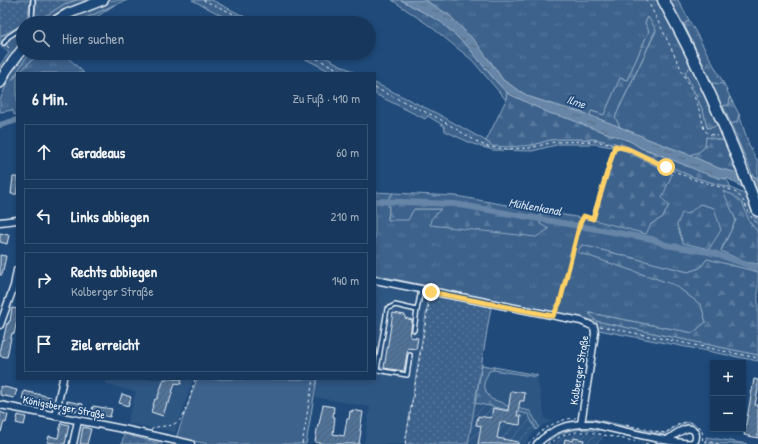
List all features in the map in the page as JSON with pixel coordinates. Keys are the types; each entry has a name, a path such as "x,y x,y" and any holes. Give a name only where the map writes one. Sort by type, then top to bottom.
{"main road":[{"path":"663,0 721,117 758,212"}],"street":[{"path":"64,16 103,0"},
{"path":"0,83 16,57"},
{"path":"0,222 16,220"},
{"path":"0,325 14,286 16,275"},
{"name":"Kolberger Straße","path":"376,280 581,321 594,327 596,333 581,424"},
{"path":"55,416 62,380"},
{"name":"Königsberger Straße","path":"0,405 123,429 190,444"},
{"path":"73,444 78,421"},
{"path":"537,444 546,435 558,429 581,424 592,424 667,440 683,443 691,444 697,442 694,430 690,428 686,428 667,440"}],"lane":[{"path":"32,16 34,0"},
{"path":"4,43 8,37 16,32"},
{"path":"414,330 421,290"},
{"path":"410,355 407,375 377,370 387,309 395,305 417,310"}],"path":[{"path":"203,0 238,16"},
{"path":"647,0 662,27 694,96 701,115 704,130 709,134 717,136"},
{"path":"320,60 343,72"},
{"path":"376,88 438,118 479,143 488,146 508,149 530,148 554,142 596,141 628,149 692,179 730,190 738,194 744,202 751,217 758,224"},
{"path":"553,316 560,302 580,223 584,216 593,219 615,146"},
{"path":"405,444 431,292"},
{"path":"594,327 600,326 758,358"},
{"path":"146,434 154,427 172,425 181,420 186,410 195,380"},
{"path":"302,444 313,380"},
{"path":"547,444 563,435 576,432 589,432 648,444"},
{"path":"697,442 703,440 721,444"}],"shaded area":[{"path":"376,285 429,295 405,444 364,444 370,407 314,397 317,380 376,380"},
{"path":"493,370 537,377 545,419 552,421 539,427 530,411 507,406 491,399 486,392 484,383 489,371"},
{"path":"107,380 193,380 175,433 127,423 136,392 106,384"},
{"path":"475,403 528,414 536,430 525,444 468,444"},
{"path":"577,433 604,436 598,444 551,444 555,440"}],"green space":[{"path":"0,0 30,0 27,16 16,16 16,28 0,36"},
{"path":"30,0 36,0 35,16 26,16 28,14"},
{"path":"36,0 77,0 64,4 46,16 35,16"},
{"path":"77,0 128,0 91,16 46,16 64,4"},
{"path":"192,0 212,0 243,16 223,16"},
{"path":"392,0 401,0 441,22 469,48 507,93 506,100 472,60 430,26"},
{"path":"425,0 678,0 689,20 684,24 712,82 724,84 730,97 729,105 723,106 727,114 715,118 691,66 685,72 704,113 707,128 713,127 717,124 725,141 706,137 705,147 699,152 690,155 620,127 615,117 656,31 648,17 645,23 649,31 627,80 620,78 604,115 592,111 590,116 530,97 503,80 492,63 449,15"},
{"path":"114,5 98,16 91,16"},
{"path":"648,17 656,30 615,117 620,127 590,116 591,111 604,115 620,78 627,80 649,31 645,23"},
{"path":"689,20 724,84 712,83 684,24"},
{"path":"16,24 16,60 25,60 18,72 16,72 15,77 16,76 16,114 14,115 13,110 0,112 0,100 10,76 0,68 0,65 9,53 0,45 0,36 4,35"},
{"path":"25,60 32,60 20,72 17,72"},
{"path":"32,60 70,60 83,72 20,72"},
{"path":"308,60 331,60 354,72 331,72"},
{"path":"691,66 717,124 714,127 707,128 704,113 685,72"},
{"path":"376,83 438,114 486,142 533,145 559,139 594,139 624,145 693,177 731,188 746,195 754,218 758,219 758,237 757,231 749,222 743,204 724,191 736,220 721,250 745,262 758,264 758,272 707,259 700,268 688,272 582,245 578,252 675,285 701,305 706,322 693,333 590,313 596,321 376,275 376,192 393,193 389,198 388,219 414,209 442,209 431,219 540,224 540,211 594,220 592,217 613,147 595,144 560,144 532,151 493,150 473,144 445,131 444,126 428,116 425,119 376,94","holes":["662,198 669,205 663,217 651,224"]},
{"path":"507,93 549,113 630,141 641,148 719,178 726,179 731,188 693,177 624,145 594,139 559,139 533,145 510,147 492,146 486,141 506,100"},
{"path":"730,97 739,114 737,122 731,124 723,106 729,105"},
{"path":"739,114 749,145 756,159 758,160 758,178 753,176 731,124 737,122"},
{"path":"706,137 725,141 737,173 718,168 690,155 699,152 705,147"},
{"path":"616,148 626,151 672,174 662,198 669,205 663,217 651,224 646,234 594,220"},
{"path":"723,191 733,195 743,204 749,221 757,231 758,264 745,262 721,251 736,220"},
{"path":"393,193 456,196 540,211 540,224 549,229 536,237 430,225 431,219 441,209 414,209 408,220 388,220 389,198"},
{"path":"700,204 714,208 721,230 709,249 683,243 677,225 682,213 688,214"},
{"path":"582,245 688,272 700,268 707,259 758,272 758,355 596,321 589,313 693,333 706,322 701,305 675,285 577,252"},
{"path":"429,295 491,307 468,444 405,444"},
{"path":"596,321 758,355 758,361 599,330"},
{"path":"482,365 494,367 493,370 489,371 484,383 486,392 491,399 507,406 530,411 539,427 536,430 528,414 475,403"},
{"path":"494,367 537,375 537,377 493,370"},
{"path":"197,380 317,380 306,444 209,444 176,438"},
{"path":"585,419 593,419 663,434 682,424 692,423 700,431 697,432 692,427 685,426 664,437 588,421"},
{"path":"573,427 597,428 598,431 572,430 560,434 548,441 546,438 558,431"},
{"path":"124,434 162,444 122,444"},
{"path":"706,437 747,444 706,444"}],"water":[{"path":"401,0 425,0 449,15 476,42 503,80 530,97 581,112 690,155 718,168 758,178 758,194 743,188 729,179 719,178 701,172 652,151 641,148 630,141 549,113 507,93 469,48 441,22"}],"building":[{"path":"13,177 16,177 16,194 11,194"},
{"path":"0,233 9,235 7,244 0,242"},
{"path":"0,255 6,256 2,275 0,275"},
{"path":"12,308 16,309 16,325 14,334 12,333 7,357 0,356 2,339 3,340 7,323 8,324 10,321"},
{"path":"393,313 405,315 405,318 412,320 410,337 418,338 416,349 408,348 404,371 384,368"},
{"path":"754,379 758,380 755,405 758,405 758,438 744,435 745,432 746,432 746,424"},
{"path":"164,380 182,380 181,384 175,383 163,416 151,412 155,399 157,399"},
{"path":"0,386 17,390 14,398 0,395"},
{"path":"24,391 51,397 50,405 22,399"},
{"path":"511,391 525,393 524,401 520,401 517,416 521,416 520,425 500,422 497,438 518,442 518,444 478,444 481,426 476,425 478,416 491,418 493,408 508,411"},
{"path":"122,394 131,397 128,406 119,403"},
{"path":"67,401 83,404 81,412 65,409"},
{"path":"323,405 334,407 333,417 335,417 333,434 344,436 350,411 363,412 359,444 324,444 315,442"},
{"path":"93,406 112,409 110,417 91,413"},
{"path":"0,412 8,415 1,432 0,432"},
{"path":"18,415 26,417 24,425 16,423"},
{"path":"61,423 69,425 65,444 47,442 49,436 58,438"},
{"path":"83,427 91,429 87,444 80,444"},
{"path":"574,438 584,440 583,444 564,444 565,439 573,441"}],"waterway":[{"name":"Mühlenkanal","path":"0,125 16,120"},
{"name":"Mühlenkanal","path":"376,201 455,204 652,239 666,245 714,253 758,268"}],"route":[{"path":"431,292 553,316 560,302 580,223 584,216 593,219 615,146 628,149 666,167"}],"water label":[{"name":"Ilme","path":"576,102"}]}
